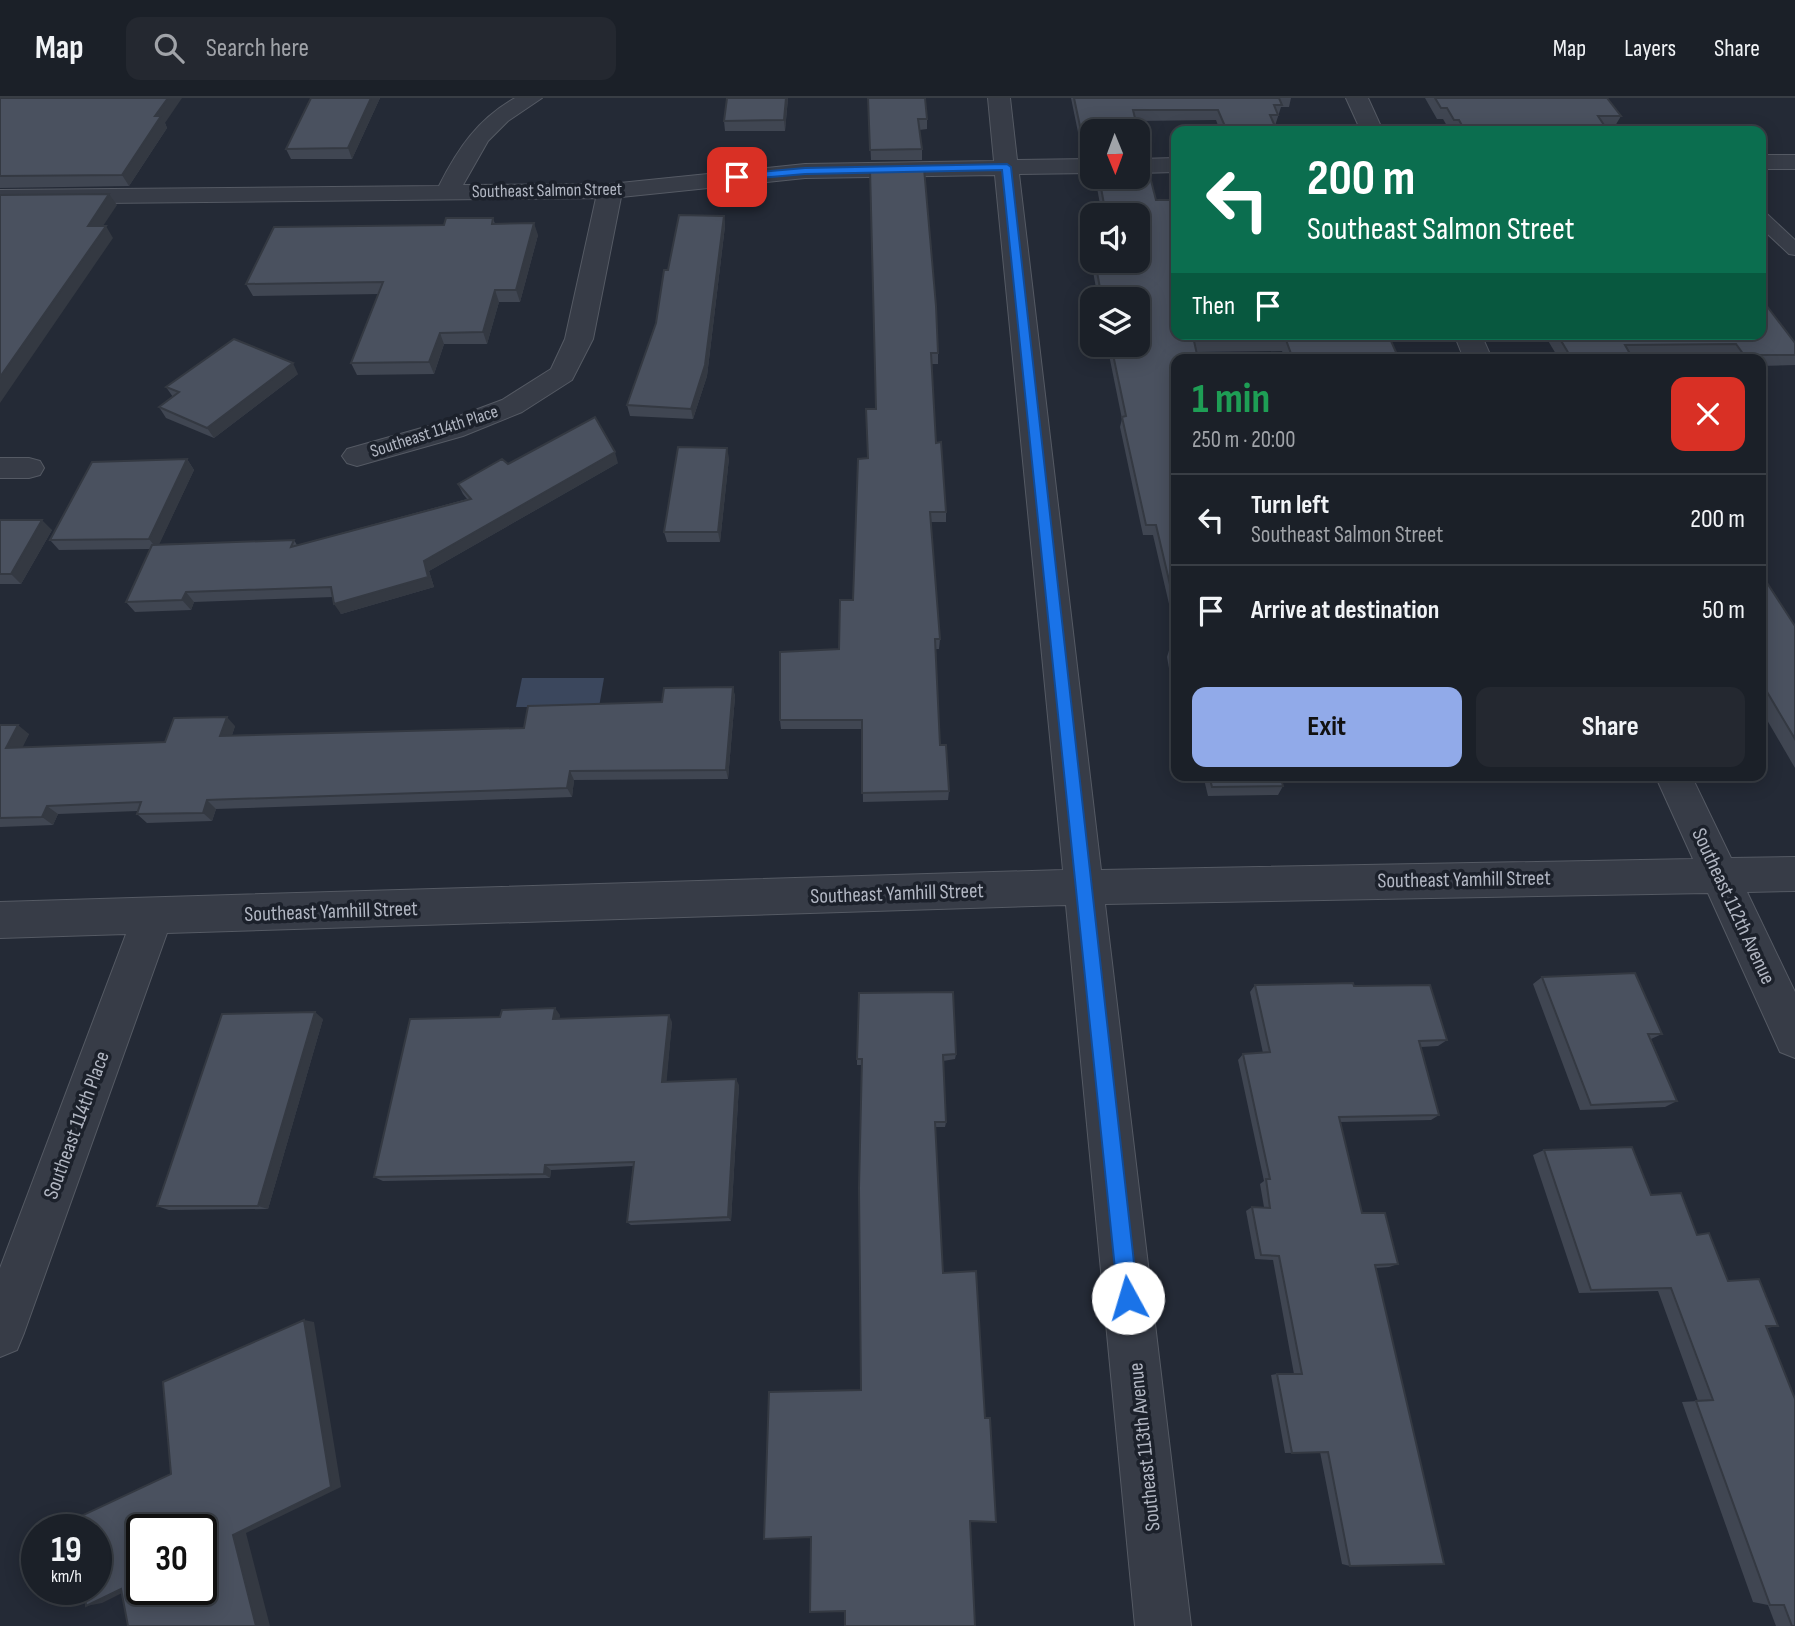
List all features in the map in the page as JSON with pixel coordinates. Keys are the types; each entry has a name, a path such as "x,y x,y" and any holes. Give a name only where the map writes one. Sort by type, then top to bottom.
{"street":[{"path":"448,192 470,147 486,127 508,110 531,98"},
{"name":"Southeast 113th Avenue","path":"999,98 1163,1626"},
{"path":"1357,98 1370,126"},
{"path":"1766,162 1795,162"},
{"path":"1150,166 1171,165"},
{"name":"Southeast Salmon Street","path":"0,197 610,191 805,171 1080,166"},
{"name":"Southeast 114th Place","path":"357,456 453,429 512,406 562,374 579,339 610,191"},
{"name":"Southeast 112th Avenue","path":"1676,781 1795,1038"},
{"name":"Southeast Yamhill Street","path":"0,920 1084,887 1795,874"},
{"name":"Southeast 114th Place","path":"0,1333 153,916"}],"lane":[{"path":"1766,223 1795,250"}],"water":[{"path":"522,678 604,678 599,707 516,707"}],"building":[{"path":"0,98 168,98 155,116 161,116 122,175 0,176"},
{"path":"311,98 371,98 348,148 286,149"},
{"path":"727,98 786,98 784,120 724,121"},
{"path":"868,98 925,98 927,119 918,119 922,149 870,150"},
{"path":"1074,98 1279,98 1282,105 1274,105 1278,115 1270,115 1275,126 1225,126 1218,110 1133,110 1135,119 1080,119 1080,126"},
{"path":"1435,98 1607,98 1621,116 1598,116 1605,126 1462,126 1459,120 1454,120 1447,108 1441,108"},
{"path":"924,168 936,306 938,353 931,353 936,443 941,442 946,512 930,512 940,639 935,639 940,745 946,745 949,791 862,793 862,720 780,720 780,652 839,649 840,600 853,600 858,459 868,458 866,409 876,409 870,169"},
{"path":"1150,177 1156,200 1171,200 1171,340 1286,340 1194,341 1197,354 1171,354 1171,589 1156,525 1146,525 1122,417 1126,416 1114,357 1150,357 1150,287 1100,287 1097,273 1150,273 1150,203 1104,203 1101,189 1150,189"},
{"path":"109,194 88,226 106,226 0,377 0,195"},
{"path":"679,215 724,216 705,365 691,409 627,405 656,323 664,270 668,270"},
{"path":"446,218 493,218 492,224 534,223 516,290 495,290 483,332 440,333 429,362 351,363 383,282 246,284 274,227 444,225"},
{"path":"1766,305 1795,343 1795,355 1743,354 1736,344 1625,345 1630,354 1569,354 1561,340 1766,340"},
{"path":"234,339 293,363 207,428 159,407 179,392 166,387"},
{"path":"1286,340 1391,340 1397,354 1291,354"},
{"path":"595,417 615,452 424,561 428,577 334,604 331,587 186,592 182,600 126,602 152,545 294,540 291,547 471,499 458,484 502,459 508,464"},
{"path":"678,447 727,448 718,532 664,532"},
{"path":"187,459 149,539 50,540 92,462"},
{"path":"0,520 42,520 11,574 0,574"},
{"path":"1766,581 1795,626 1795,739 1766,690"},
{"path":"733,687 726,770 570,771 567,788 207,800 203,813 137,814 141,802 47,806 42,817 0,818 0,725 18,725 6,748 165,742 174,718 227,717 220,736 524,728 528,706 662,702 664,688"},
{"path":"1210,781 1282,781 1283,786 1212,787"},
{"path":"1635,973 1662,1034 1648,1034 1677,1101 1591,1105 1542,977"},
{"path":"1353,983 1354,986 1430,985 1447,1040 1419,1041 1439,1115 1339,1117 1362,1213 1385,1213 1398,1264 1375,1265 1444,1564 1350,1566 1328,1452 1292,1453 1277,1374 1302,1374 1279,1256 1261,1255 1252,1207 1270,1208 1266,1179 1270,1179 1243,1054 1270,1052 1255,985"},
{"path":"953,992 956,1054 943,1055 946,1122 935,1122 943,1273 976,1271 985,1418 990,1418 996,1522 970,1521 975,1626 845,1626 845,1611 810,1612 811,1537 764,1539 769,1392 861,1390 859,1188 862,1059 857,1059 859,993"},
{"path":"555,1008 553,1019 669,1015 662,1082 736,1079 728,1217 627,1222 634,1162 545,1165 544,1174 374,1177 410,1019 500,1017 502,1010"},
{"path":"315,1012 258,1206 157,1206 222,1014"},
{"path":"1632,1147 1651,1195 1681,1193 1697,1235 1709,1233 1728,1281 1759,1279 1778,1326 1766,1326 1795,1399 1795,1626 1792,1626 1784,1605 1770,1605 1696,1401 1713,1400 1671,1288 1591,1290 1544,1150"},
{"path":"304,1320 331,1487 233,1535 256,1626 128,1626 121,1589 112,1593 112,1514 85,1514 171,1474 163,1382"}],"route":[{"path":"737,177 805,171 1007,167 1128,1298"}]}
